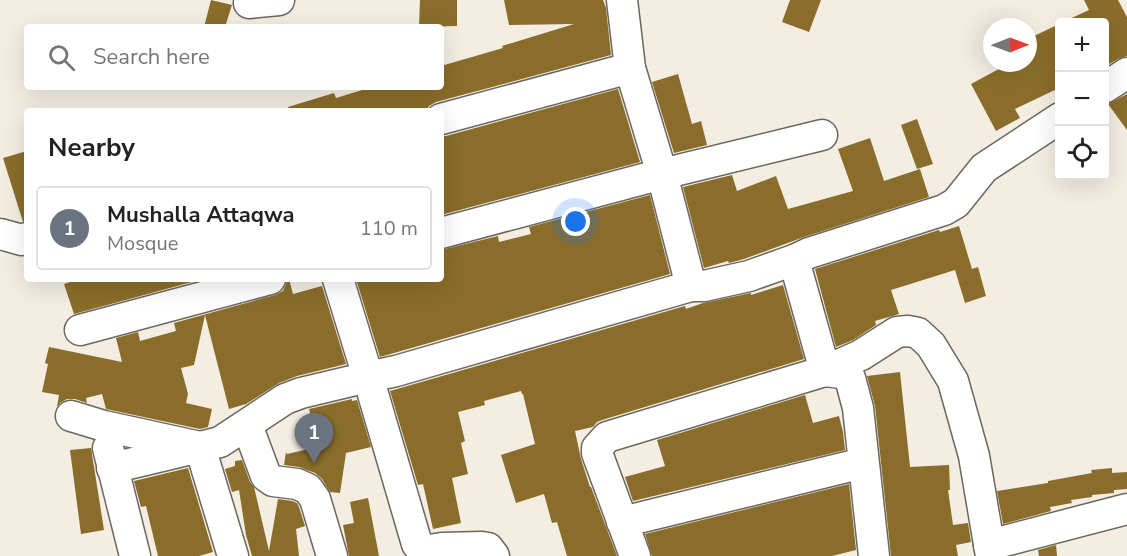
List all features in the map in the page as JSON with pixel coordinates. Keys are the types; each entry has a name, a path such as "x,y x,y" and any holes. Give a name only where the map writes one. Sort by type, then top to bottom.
{"street":[{"path":"249,3 279,0"},
{"path":"622,0 630,68 692,286"},
{"path":"444,118 630,68"},
{"path":"1109,85 1127,73"},
{"path":"112,468 220,441 285,399 301,393 396,371 692,286 704,286 748,276 809,253 944,210 956,203 984,168 1055,121"},
{"path":"444,232 662,174 822,135"},
{"path":"0,234 24,239"},
{"path":"794,260 825,371"},
{"path":"80,330 259,282"},
{"path":"339,282 417,544 423,551 482,547 488,548 494,556"},
{"path":"635,556 597,453 597,448 608,437 825,371 861,355 897,332 918,333 931,345 953,381 974,456 990,550 1127,509"},
{"path":"825,371 842,373 850,378 858,408 873,556"},
{"path":"71,416 104,426 200,447"},
{"path":"247,425 266,476 273,481 297,484 308,489 315,499 332,556"},
{"path":"104,426 126,549"},
{"path":"200,447 233,556"},
{"path":"622,522 863,463"}],"building":[{"path":"211,0 232,5 226,24 205,24"},
{"path":"420,0 457,0 457,26 419,24"},
{"path":"504,0 603,0 606,8 611,55 436,102 428,108 288,108 334,93 336,98 362,90 444,90 444,65 574,24 509,25"},
{"path":"790,0 821,0 809,32 782,22"},
{"path":"1084,0 1118,0 1127,17 1127,56 1109,64 1109,18 1072,18 1089,10"},
{"path":"1055,26 1055,90 1015,109 1020,118 996,131 971,84 993,72 1037,72 1037,35"},
{"path":"678,74 692,124 701,121 707,145 674,153 652,82"},
{"path":"618,89 640,162 444,214 444,136"},
{"path":"1127,94 1127,130 1109,105"},
{"path":"917,119 933,164 917,169 901,125"},
{"path":"870,138 884,181 920,169 929,197 744,259 704,268 683,187 732,175 737,191 776,176 788,209 853,191 838,149"},
{"path":"24,152 24,222 23,222 3,158"},
{"path":"650,195 670,274 380,357 357,282 444,282 444,249 498,236 499,242 531,234 529,227"},
{"path":"959,226 972,269 978,267 986,296 965,303 955,270 891,290 899,314 875,321 876,325 853,340 836,347 815,269 939,230 940,232"},
{"path":"70,282 192,282 74,314 64,284"},
{"path":"290,282 293,294 322,286 346,364 297,376 279,383 246,404 229,409 205,315 194,365 181,368 188,394 186,403 212,409 208,427 200,429 106,409 102,394 86,398 87,403 67,399 57,407 59,395 42,392 49,347 122,362 116,338 138,332 140,341 176,331 174,323 275,295 283,291 286,284"},
{"path":"783,285 804,359 602,420 593,427 575,431 590,487 617,556 567,556 557,522 552,523 544,494 516,503 501,455 535,444 521,391 484,401 485,405 458,412 465,441 461,443 468,474 452,478 461,523 433,529 423,484 418,485 390,391 685,306 686,309 703,303 751,293 751,295"},
{"path":"900,372 910,467 949,465 950,490 948,490 953,525 968,523 971,542 956,545 958,556 891,556 875,406 867,376"},
{"path":"805,395 813,423 839,416 845,450 633,501 625,477 665,466 657,440"},
{"path":"352,399 352,401 357,400 371,447 346,453 340,493 330,492 315,473 299,467 284,465 286,452 287,454 309,449 313,424 309,409"},
{"path":"91,448 104,530 81,534 70,450"},
{"path":"242,460 254,487 269,551 278,499 297,503 305,526 296,529 299,556 252,556 246,535 239,490 232,492 225,469 235,466 235,461"},
{"path":"188,468 213,552 199,556 158,556 146,506 141,507 134,481"},
{"path":"1112,468 1112,473 1127,472 1127,489 1071,500 1072,503 1050,507 1051,511 1003,524 997,491 1048,483 1048,481 1092,473 1091,470"},
{"path":"849,484 856,550 832,556 652,556 645,534"},
{"path":"368,498 379,556 349,556 343,525 354,523 350,502"},
{"path":"1056,545 1057,556 1039,556 1038,550"}],"place":[{"name":"Mushalla Attaqwa","path":"314,463"}]}
